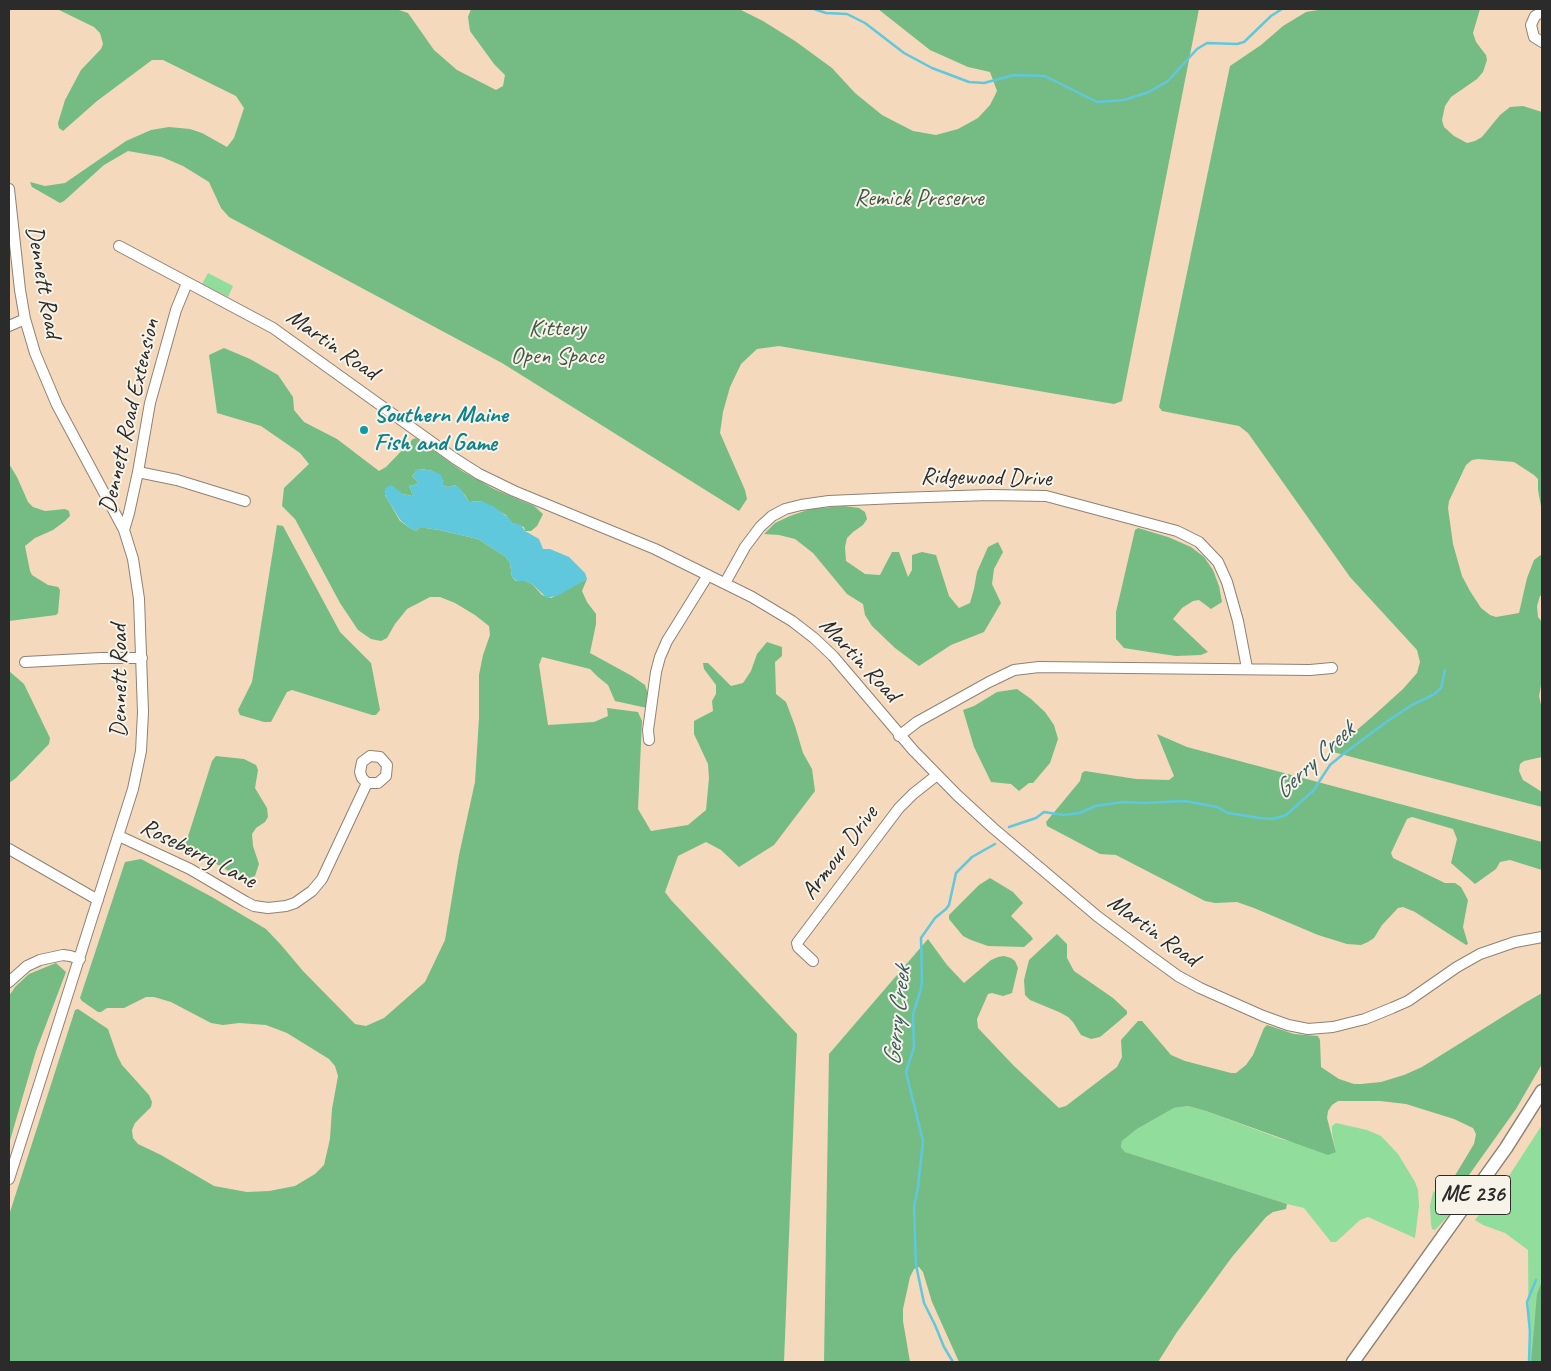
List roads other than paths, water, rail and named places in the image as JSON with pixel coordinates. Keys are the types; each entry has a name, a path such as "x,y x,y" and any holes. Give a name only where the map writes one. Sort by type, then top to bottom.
{"main road":[{"name":"ME 236","path":"1353,1362 1506,1148 1542,1091"}],"street":[{"path":"1542,12 1535,16 1531,25 1534,37 1542,42"},
{"name":"Dennett Road","path":"9,189 20,290 25,319 35,353 57,406 124,530 136,573 142,658 143,729 140,760 134,788 9,1179"},
{"name":"Martin Road","path":"119,246 273,328 479,474 514,491 655,549 764,603 792,621 833,656 900,736 937,775 996,830 1081,903 1178,976 1200,988 1263,1016 1294,1027 1324,1029 1345,1025 1372,1016 1408,1000 1456,967 1480,954 1503,945 1542,937"},
{"name":"Dennett Road Extension","path":"124,530 138,472 150,403 176,310 187,283"},
{"path":"9,326 25,319"},
{"path":"138,472 177,480 245,501"},
{"name":"Ridgewood Drive","path":"725,583 745,547 760,527 772,516 801,504 829,501 990,495 1059,498 1177,531 1199,542 1218,562 1226,582 1238,621 1247,668"},
{"path":"649,740 648,730 656,672 660,657 667,641 708,574"},
{"path":"25,662 142,658"},
{"path":"900,736 916,722 1014,670 1039,667 1310,670 1332,668"},
{"name":"Armour Drive","path":"814,961 801,950 797,943 899,808 937,775"},
{"name":"Roseberry Lane","path":"119,836 190,869 254,906 268,908 286,906 295,903 312,891 322,879 367,783"},
{"path":"9,849 98,900"},
{"path":"9,982 22,970 40,960 62,955 80,959"}],"water":[{"path":"420,469 440,474 444,481 444,486 455,485 460,488 469,502 481,501 493,506 509,518 512,523 521,525 525,531 539,539 543,549 550,549 569,557 585,573 587,579 559,595 547,598 532,584 525,581 517,581 512,577 510,563 506,557 478,539 439,530 419,528 416,531 410,528 401,521 384,491 391,485 403,494 412,496 409,486 418,484 412,476"}],"waterway":[{"path":"814,9 826,13 847,14 865,23 904,53 932,68 969,82 984,83 1014,75 1045,76 1097,102 1124,100 1149,92 1168,81 1197,49 1207,43 1237,44 1244,42 1271,16 1282,9"},
{"name":"Gerry Creek","path":"1009,827 1036,818 1044,812 1063,815 1080,813 1095,806 1123,802 1185,801 1217,807 1228,813 1260,818 1273,819 1286,815 1313,791 1330,765 1342,755 1389,720 1412,705 1433,695 1441,688 1445,670"},
{"name":"Gerry Creek","path":"953,1362 924,1303 916,1265 914,1207 923,1141 906,1072 914,1047 913,1014 921,989 921,938 935,918 949,905 956,873 972,857 995,844"},
{"path":"1529,1362 1530,1331 1527,1302 1536,1280"}],"place":[{"name":"Southern Maine Fish and Game","path":"364,430"}],"park label":[{"name":"Remick Preserve","path":"919,199"},
{"name":"Kittery Open Space","path":"557,343"}]}
